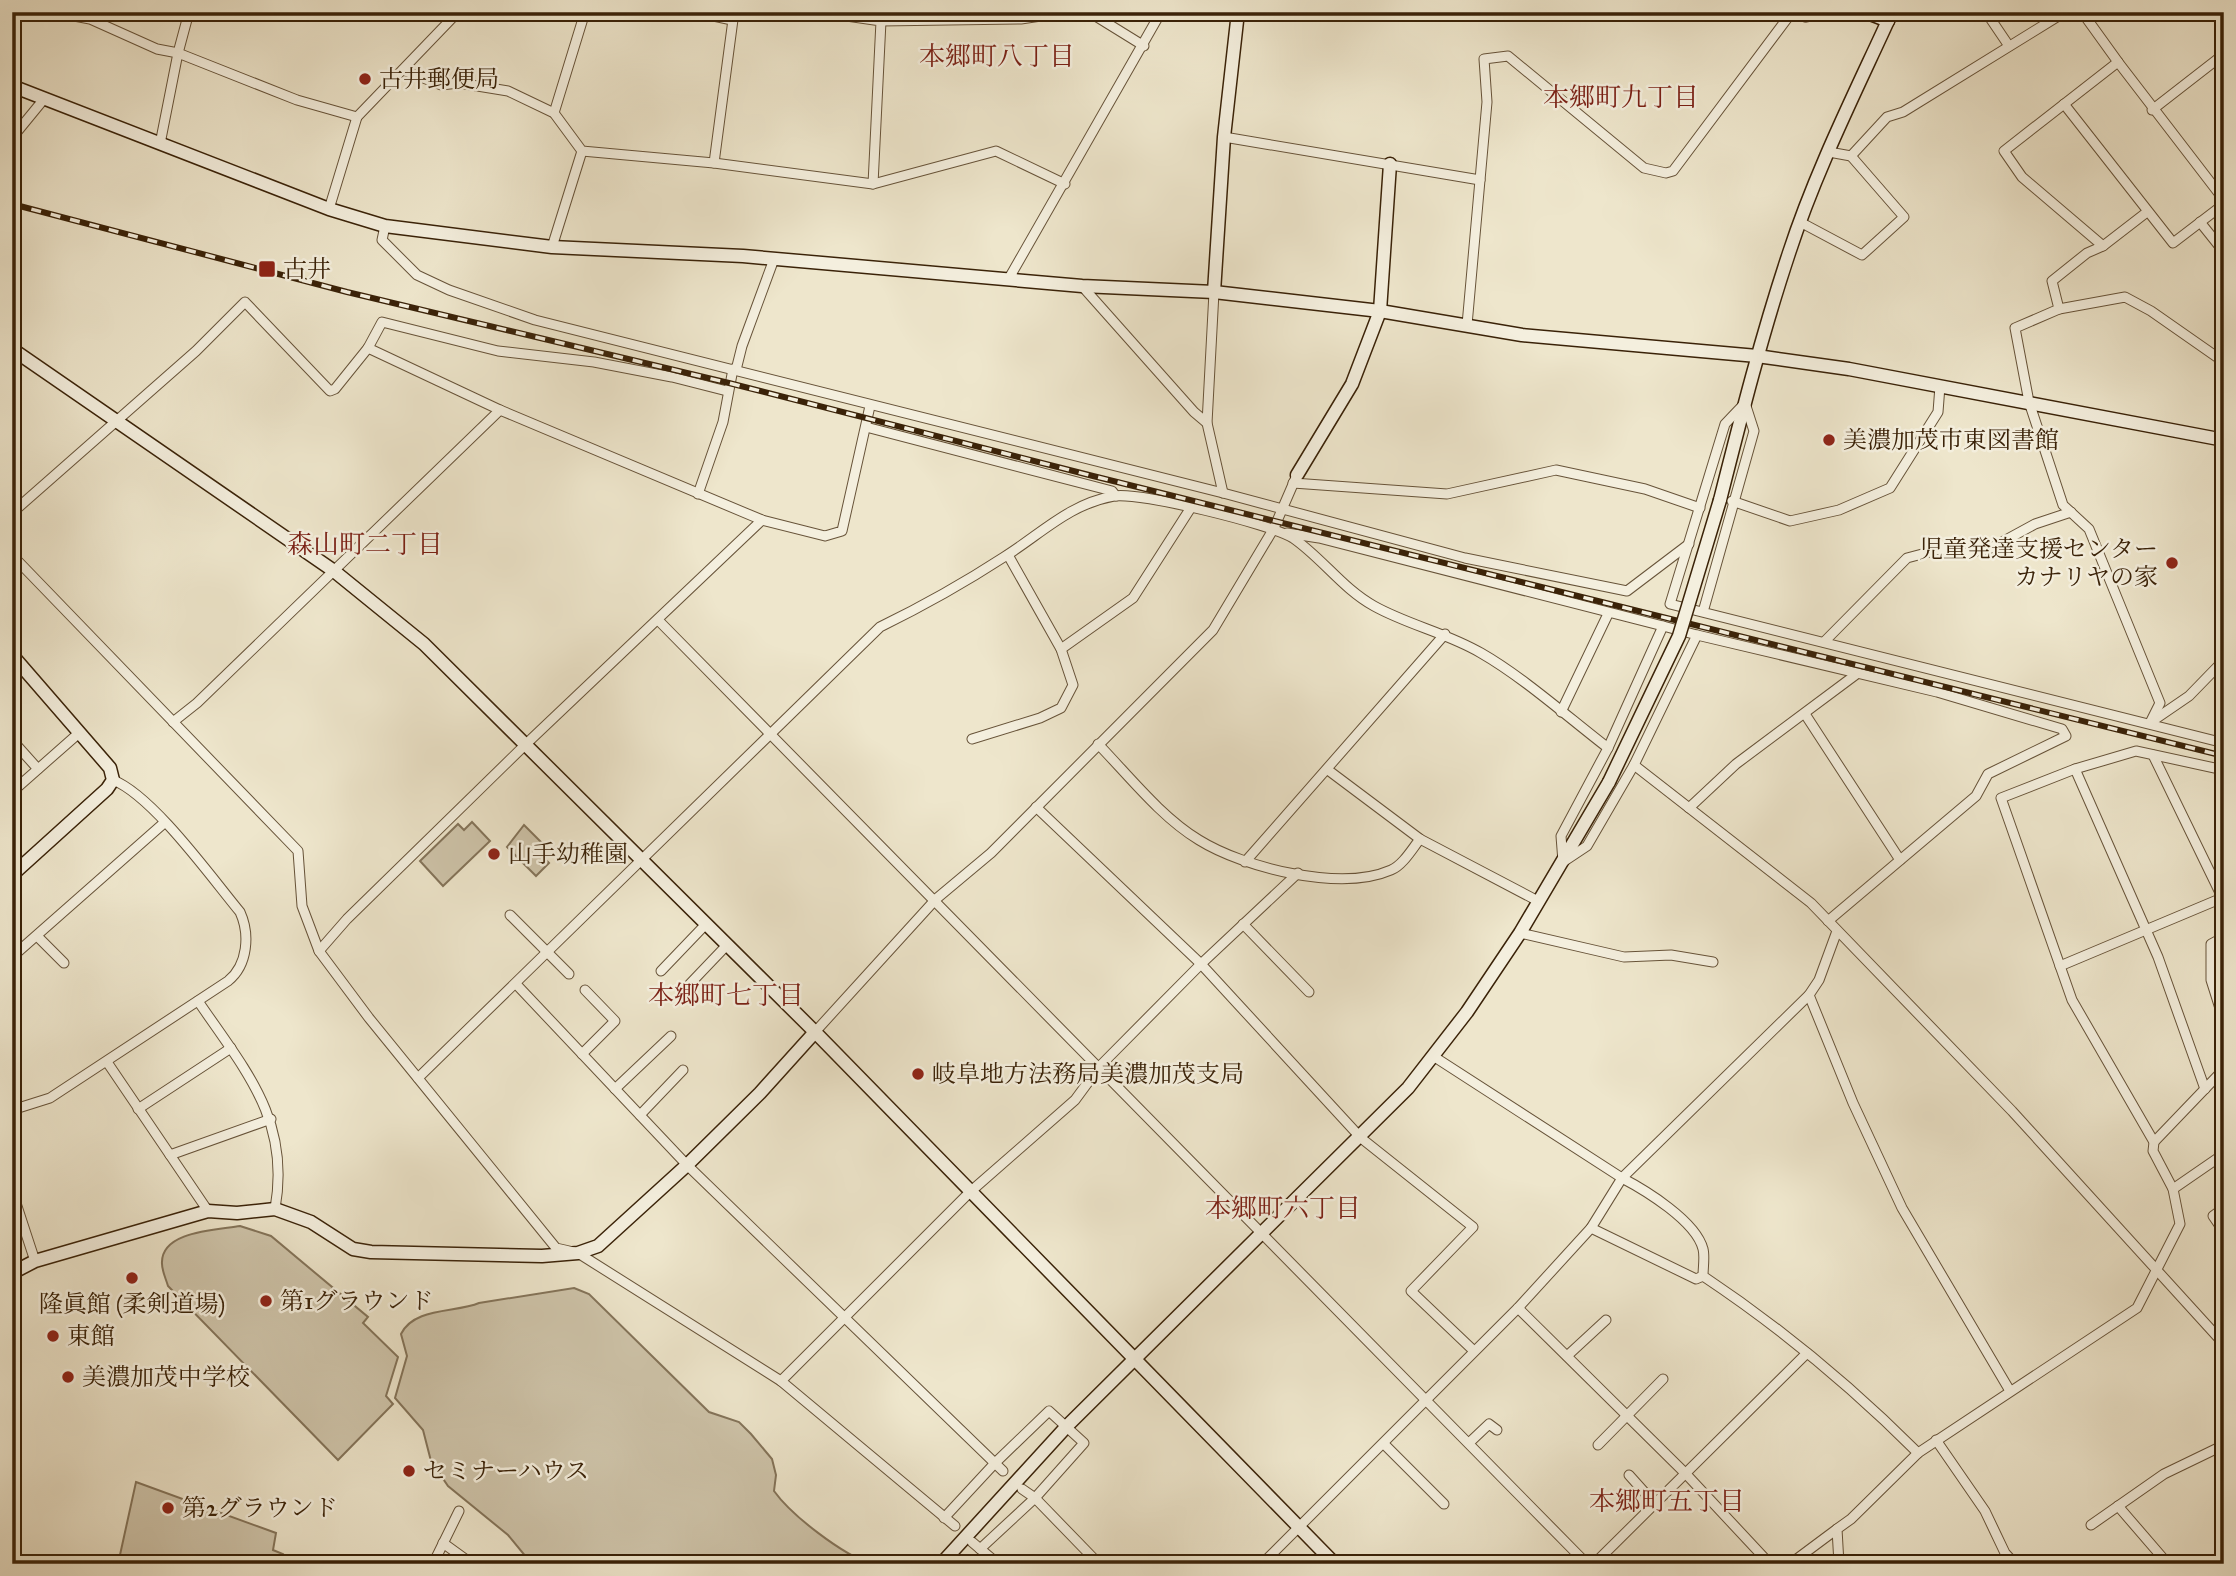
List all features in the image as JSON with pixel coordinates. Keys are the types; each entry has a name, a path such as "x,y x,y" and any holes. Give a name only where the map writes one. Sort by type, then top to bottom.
{"street":[{"path":"53,12 90,19 157,49 178,53 297,100 357,117"},
{"path":"160,144 189,12"},
{"path":"330,209 357,117 458,12"},
{"path":"554,113 585,12"},
{"path":"695,12 733,16 714,163"},
{"path":"818,12 881,21 1021,19 1067,12"},
{"path":"1089,12 1144,46"},
{"path":"1008,280 1161,12"},
{"path":"1223,492 1207,423 1224,137 1238,12"},
{"path":"1467,325 1487,102 1484,60 1508,56 1644,168 1666,173 1673,171 1794,12 1805,15 1824,12"},
{"path":"1703,612 1757,356 1800,222 1890,17 1865,12"},
{"path":"1986,12 2010,46"},
{"path":"1851,156 1887,117 1903,112 2065,12"},
{"path":"2064,104 2173,243 2224,202 2152,110 2082,12"},
{"path":"873,184 881,21"},
{"path":"2152,110 2224,54"},
{"path":"2103,246 2022,177 2004,151 2118,62"},
{"path":"402,70 441,85 459,83 508,91 554,113 582,151 714,163 873,184 996,151 1065,184"},
{"path":"12,86 330,209 386,226 551,247 774,259 1082,286 1214,292 1380,311 1522,335 1757,356 2029,401 2224,440"},
{"path":"12,138 44,99"},
{"path":"1224,137 1480,180"},
{"path":"551,247 582,151"},
{"path":"1800,222 1862,256 1904,217 1851,156 1829,152"},
{"path":"12,1273 35,1261 208,1211 237,1213 275,1209 311,1222 353,1249 371,1252 542,1256 578,1254 610,1237 760,1093 936,899 991,853 1213,630 1278,530 1282,511 1295,479 1352,384 1380,311 1390,164"},
{"path":"2059,309 2052,281 2147,212"},
{"path":"2200,222 2224,252"},
{"path":"386,226 382,240 417,275 449,290 536,320 870,406 1223,492 1282,511 1465,558 1627,591 1689,544"},
{"path":"698,494 723,422 727,391 774,259"},
{"path":"1082,286 1194,412 1207,423"},
{"path":"2150,723 2160,703 2089,530 2063,505 2029,401 2015,328 2059,309 2125,297 2151,311 2224,362"},
{"path":"12,513 196,351 245,302 330,391 335,389 368,348 382,322 498,351 594,362 727,391"},
{"path":"368,348 500,410 698,494 762,520 825,536 842,531 870,406"},
{"path":"12,349 334,571 424,644 815,1032 1335,1564"},
{"path":"1726,500 1790,521 1839,510 1890,488 1938,412 1940,386"},
{"path":"1745,404 1725,424 1670,604 2224,743"},
{"path":"173,722 500,410"},
{"path":"866,426 1059,476 1112,491 1116,496"},
{"path":"1295,479 1447,494 1556,470 1646,489 1700,508"},
{"path":"418,1077 880,627 932,602 1008,555 1073,509 1116,496 1191,509 1379,553 1608,614 1840,671 1858,673 2062,729 2066,736 2054,744 1988,774 1976,796 1828,921"},
{"path":"941,1564 1067,1426 1361,1138 1408,1088 1467,1013 1520,933 1609,782 1679,636 1726,500"},
{"path":"1061,649 1133,598 1191,509"},
{"path":"1824,642 1907,558 1941,549 1961,554 1991,548 2035,524 2071,512"},
{"path":"319,951 347,919 526,744 659,621 762,520"},
{"path":"1278,530 1295,539 1333,576 1374,606 1445,634 1483,654 1608,748"},
{"path":"12,555 298,851 302,906 319,951 556,1248 578,1254 781,1381 955,1527"},
{"path":"972,739 1040,718 1061,708 1073,685 1061,649 1008,555"},
{"path":"1561,712 1608,614"},
{"path":"659,621 768,735 936,899 1263,1234 1470,1441 1587,1564"},
{"path":"1563,862 1561,836 1608,748 1663,626"},
{"path":"1245,862 1445,634"},
{"path":"1563,862 1587,846 1633,765 1696,635"},
{"path":"12,655 110,768 113,780 107,789 12,874"},
{"path":"2150,723 2189,696 2224,660"},
{"path":"1689,808 1737,764 1858,673"},
{"path":"1805,714 1900,860"},
{"path":"12,792 79,733"},
{"path":"12,740 38,769"},
{"path":"1098,744 1179,826 1216,850 1245,862 1326,878 1354,877 1392,870 1420,839"},
{"path":"1790,1564 1851,1519 1918,1453 2137,1308 2157,1274 2180,1224 2173,1189 2153,1151 2154,1142 2072,1000 2001,798 2075,769 2136,751 2224,770"},
{"path":"2060,966 2146,928 2223,899 2152,755"},
{"path":"1633,765 1776,873 1828,921 2012,1111 2224,1345"},
{"path":"2075,769 2146,928 2205,1089"},
{"path":"1328,770 1420,839 1538,901"},
{"path":"12,1110 50,1098 233,977 245,947 246,927 240,912 164,822 127,786 113,780"},
{"path":"1036,807 1201,964 1361,1138 1474,1227 1411,1291 1474,1351"},
{"path":"12,957 164,822"},
{"path":"781,1381 970,1192 1075,1100 1100,1066 1201,964 1298,873"},
{"path":"510,915 569,974"},
{"path":"661,971 706,924"},
{"path":"1244,924 1309,992"},
{"path":"1262,1564 1429,1400 1518,1308 1591,1228 1622,1178 1809,995 1819,980 1837,931"},
{"path":"1520,933 1623,957 1671,955 1713,962"},
{"path":"37,936 64,963"},
{"path":"2224,937 2211,944 2211,981 2224,1021"},
{"path":"685,989 727,946"},
{"path":"516,984 687,1165 1003,1471"},
{"path":"582,1054 615,1021 585,990"},
{"path":"1809,995 1853,1102 1902,1208 2010,1391"},
{"path":"198,1001 252,1078 271,1119 279,1157 275,1209"},
{"path":"615,1089 671,1036"},
{"path":"138,1109 230,1048"},
{"path":"1433,1056 1622,1178 1653,1194 1690,1229 1703,1248 1703,1276"},
{"path":"107,1062 208,1211"},
{"path":"2154,1142 2224,1069"},
{"path":"639,1115 683,1070"},
{"path":"170,1155 271,1119"},
{"path":"2173,1189 2218,1157 2224,1166"},
{"path":"12,1191 35,1261"},
{"path":"2224,1208 2213,1216 2224,1233"},
{"path":"1591,1228 1696,1279 1703,1276"},
{"path":"1703,1276 1759,1313 1777,1331 1808,1353 1867,1402 1918,1453"},
{"path":"1518,1308 1686,1474 1770,1564"},
{"path":"1567,1356 1606,1320"},
{"path":"1594,1564 1808,1353"},
{"path":"1598,1445 1663,1379"},
{"path":"944,1518 995,1463 1049,1411 1067,1426 1084,1443 1035,1498 980,1549"},
{"path":"1470,1441 1489,1424 1497,1430"},
{"path":"1936,1440 1985,1511 2005,1553 2014,1564"},
{"path":"1384,1444 1444,1504"},
{"path":"2091,1525 2164,1474 2224,1446"},
{"path":"1629,1475 1655,1504"},
{"path":"1022,1489 1035,1498 1098,1564"},
{"path":"2119,1506 2168,1564"},
{"path":"433,1564 459,1511"},
{"path":"1837,1529 1839,1564"},
{"path":"972,1542 998,1564"},
{"path":"443,1543 472,1564"}],"shaded area":[{"path":"472,822 490,841 443,886 420,861 458,824 464,830"},
{"path":"524,825 551,852 545,859 549,863 536,876 507,847"},
{"name":"第1グラウンド","path":"240,1226 271,1236 368,1317 363,1323 398,1357 386,1396 393,1404 338,1460 168,1286 162,1264 164,1253 170,1245 191,1234"},
{"path":"574,1288 589,1294 709,1412 739,1422 751,1434 772,1459 776,1475 774,1491 793,1512 832,1543 871,1564 531,1563 508,1535 448,1486 431,1461 423,1430 395,1398 407,1356 401,1334 415,1319 436,1312"},
{"name":"第2グラウンド","path":"136,1482 276,1533 273,1550 283,1554 281,1564 118,1564"}],"railway":[{"path":"12,204 347,292 729,383 1093,476 2224,756"}],"place":[{"name":"古井郵便局","path":"365,79"},
{"name":"古井","path":"267,269"},
{"name":"美濃加茂市東図書館","path":"1829,440"},
{"name":"児童発達支援センター カナリヤの家","path":"2172,563"},
{"name":"山手幼稚園","path":"494,854"},
{"name":"岐阜地方法務局美濃加茂支局","path":"918,1074"},
{"name":"隆眞館 (柔剣道場)","path":"132,1278"},
{"name":"第1グラウンド","path":"266,1301"},
{"name":"東館","path":"53,1336"},
{"name":"美濃加茂中学校","path":"68,1377"},
{"name":"セミナーハウス","path":"409,1471"},
{"name":"第2グラウンド","path":"168,1508"}],"district":[{"name":"本郷町八丁目","path":"997,56"},
{"name":"本郷町九丁目","path":"1621,97"},
{"name":"森山町二丁目","path":"365,544"},
{"name":"本郷町七丁目","path":"726,995"},
{"name":"本郷町六丁目","path":"1283,1208"},
{"name":"本郷町五丁目","path":"1667,1501"}]}
